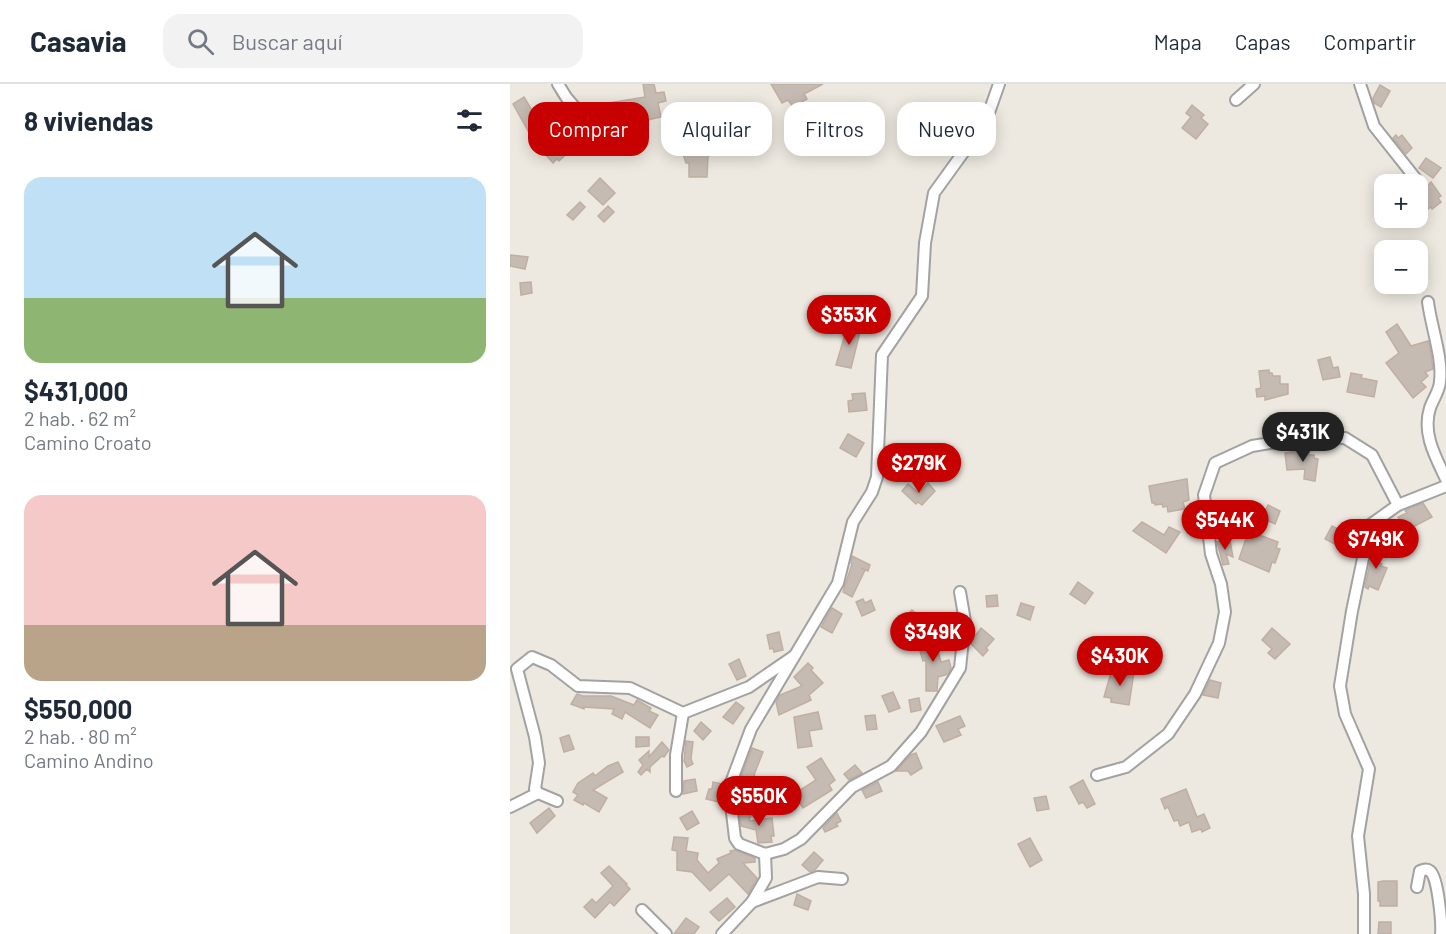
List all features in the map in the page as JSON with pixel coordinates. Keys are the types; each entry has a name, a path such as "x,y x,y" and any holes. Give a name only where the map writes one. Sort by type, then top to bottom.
{"street":[{"path":"558,84 570,102"},
{"path":"960,592 965,621 960,668 921,732 891,766 852,787 801,839 784,849 765,854 739,844 735,838 729,788 751,729 838,583 854,522 872,492 877,477 882,355 922,296 925,243 934,194 986,121 999,84"},
{"path":"1236,100 1254,84"},
{"path":"1360,84 1374,126 1412,174"},
{"path":"1428,302 1440,366 1440,383 1430,408 1426,427 1433,453 1446,479"},
{"path":"1097,774 1126,767 1168,734 1195,694 1219,643 1225,612 1221,584 1211,554 1204,495 1215,463 1252,446 1307,436 1345,438 1372,455 1398,505"},
{"path":"1364,934 1364,894 1358,836 1370,769 1346,714 1340,686 1352,611 1370,525 1398,505 1446,486"},
{"path":"557,801 538,793 535,789 539,763 535,737 517,669 532,657 551,665 578,686 630,688 684,713 749,687 798,653"},
{"path":"676,791 676,755 684,713"},
{"path":"510,807 538,793"},
{"path":"722,934 752,902 766,878 765,854"},
{"path":"1417,887 1420,871 1430,871 1437,890 1442,934"},
{"path":"752,902 818,877 842,879"},
{"path":"642,910 666,934"}],"building":[{"path":"643,84 654,84 656,93 664,92 666,101 658,103 661,117 649,120 649,102 614,102 645,97"},
{"path":"771,84 823,84 804,94 807,99 802,102 788,100 782,103"},
{"path":"1380,85 1390,91 1381,107 1374,103 1373,98"},
{"path":"524,97 528,104 528,131 513,104"},
{"path":"1192,105 1204,115 1201,118 1208,124 1196,139 1182,128 1191,117 1186,113"},
{"path":"1396,135 1398,138 1402,135 1412,148 1406,154 1393,138"},
{"path":"547,156 564,156 559,161 557,159 553,163"},
{"path":"684,156 708,156 707,177 689,177 689,163 686,163"},
{"path":"1426,158 1441,168 1433,178 1419,168"},
{"path":"600,178 615,193 603,205 588,191"},
{"path":"1431,182 1441,196 1438,198 1441,202 1432,209 1431,207 1428,209 1428,185"},
{"path":"580,202 585,207 573,220 567,215"},
{"path":"608,206 614,212 604,222 598,216"},
{"path":"510,255 528,257 525,269 510,266"},
{"path":"531,282 532,293 521,295 520,283"},
{"path":"849,321 860,324 851,368 836,365"},
{"path":"1397,324 1411,346 1428,341 1430,347 1433,369 1425,372 1428,376 1421,382 1426,387 1413,398 1386,363 1399,353 1386,332"},
{"path":"1330,357 1333,368 1338,367 1340,377 1323,380 1318,360"},
{"path":"1269,370 1273,376 1280,376 1280,384 1288,384 1288,394 1265,400 1265,396 1257,397 1256,389 1261,388 1259,371"},
{"path":"1351,373 1362,375 1361,378 1377,381 1374,397 1347,392"},
{"path":"865,393 867,410 849,412 848,401 853,400 852,394"},
{"path":"848,434 864,443 856,457 840,448"},
{"path":"1309,449 1309,455 1314,455 1314,458 1318,459 1315,481 1304,479 1305,469 1287,470 1285,453"},
{"path":"1187,479 1189,500 1183,502 1185,509 1168,512 1167,506 1152,503 1149,486"},
{"path":"928,483 935,491 922,505 918,502 916,504 902,491 908,484 919,493"},
{"path":"1423,503 1432,517 1409,529 1413,537 1409,539 1411,543 1395,552 1384,530 1400,521 1398,517 1407,513 1405,510"},
{"path":"1268,505 1280,511 1275,524 1262,518"},
{"path":"1142,522 1164,535 1169,527 1180,532 1166,553 1133,531"},
{"path":"1251,524 1260,527 1257,534 1278,542 1276,548 1280,549 1269,572 1239,559"},
{"path":"1332,526 1349,535 1342,548 1325,539"},
{"path":"1230,541 1233,557 1226,554 1229,564 1223,565 1217,542"},
{"path":"1374,545 1380,546 1382,557 1379,562 1381,566 1387,568 1378,590 1369,586 1368,589 1365,587"},
{"path":"852,556 870,565 868,571 861,568 865,570 852,597 843,592 852,564"},
{"path":"1078,582 1093,593 1085,604 1070,594"},
{"path":"997,595 998,606 987,607 986,596"},
{"path":"863,599 865,603 871,600 875,610 862,616 856,602"},
{"path":"1021,603 1034,607 1030,620 1017,615"},
{"path":"832,608 842,614 832,633 821,627"},
{"path":"912,610 925,621 918,629 905,617"},
{"path":"981,628 994,639 986,648 988,650 983,656 970,643"},
{"path":"1272,628 1290,644 1275,659 1268,653 1272,649 1262,640"},
{"path":"779,632 783,650 774,652 773,648 770,649 767,635"},
{"path":"933,634 941,662 949,660 951,668 948,674 938,677 937,691 926,691 926,660 923,661 920,651 923,650 920,637"},
{"path":"739,659 746,676 737,680 729,664"},
{"path":"808,663 823,683 809,695 811,700 779,715 776,702 780,695 802,686 794,677"},
{"path":"1112,669 1134,672 1129,705 1111,702 1111,698 1104,697"},
{"path":"1210,680 1221,683 1218,698 1203,695"},
{"path":"893,692 900,708 889,712 882,696"},
{"path":"577,694 611,696 634,705 637,700 651,708 649,711 658,715 650,728 625,712 622,719 612,714 614,709 584,707 584,709 571,704"},
{"path":"919,698 921,710 911,712 909,700"},
{"path":"736,702 744,708 733,724 723,717"},
{"path":"818,712 822,729 809,731 812,746 798,748 794,717"},
{"path":"875,715 877,729 867,730 865,716"},
{"path":"960,716 965,726 958,729 961,735 944,742 936,726"},
{"path":"701,722 711,731 703,740 694,731"},
{"path":"569,735 574,749 564,752 560,738"},
{"path":"636,737 649,737 649,746 636,747"},
{"path":"686,741 693,742 691,759 693,764 687,767 684,761"},
{"path":"662,742 669,750 664,757 662,756 650,767 650,772 647,769 641,775 638,772 643,765 639,760 649,751 649,757"},
{"path":"752,748 763,752 754,775 766,787 760,785 753,792 742,781 745,778 741,777"},
{"path":"916,753 922,768 911,775 908,771 896,771 911,755"},
{"path":"821,758 835,780 829,785 832,790 803,808 794,794 816,780 807,767"},
{"path":"618,762 623,772 593,790 607,798 599,812 574,800 578,795 573,792 578,783 593,773 595,776"},
{"path":"855,765 862,773 849,780 844,774"},
{"path":"695,779 697,791 683,794 684,781"},
{"path":"1083,780 1095,804 1087,808 1083,802 1079,804 1070,787"},
{"path":"713,782 723,784 719,802 706,799"},
{"path":"878,782 882,791 866,798 862,790"},
{"path":"1186,789 1197,817 1204,814 1210,828 1202,832 1201,829 1192,832 1189,822 1180,826 1178,820 1174,821 1168,807 1165,809 1161,799"},
{"path":"1046,796 1049,809 1037,811 1034,798"},
{"path":"549,808 555,816 537,833 530,823"},
{"path":"692,811 699,823 687,830 680,818"},
{"path":"739,812 751,815 749,821 772,818 774,836 771,836 772,842 758,843 756,830 741,826"},
{"path":"837,813 841,821 836,824 838,826 825,832 823,828"},
{"path":"674,837 688,838 686,851 698,853 697,860 708,873 719,863 717,859 731,853 730,851 735,850 755,858 755,862 743,863 757,878 748,894 729,874 710,891 692,872 677,870 677,851 672,850"},
{"path":"1030,838 1042,860 1030,867 1018,844"},
{"path":"814,852 823,860 815,870 810,872 802,865"},
{"path":"609,866 630,889 614,906 610,902 595,918 584,907 592,899 596,903 613,886 601,873"},
{"path":"1397,881 1397,906 1380,906 1378,882"},
{"path":"797,894 811,901 808,910 794,905"},
{"path":"727,898 735,907 719,921 710,912"},
{"path":"686,918 699,927 694,934 674,934"},
{"path":"1379,922 1391,922 1391,934 1378,934"}]}
